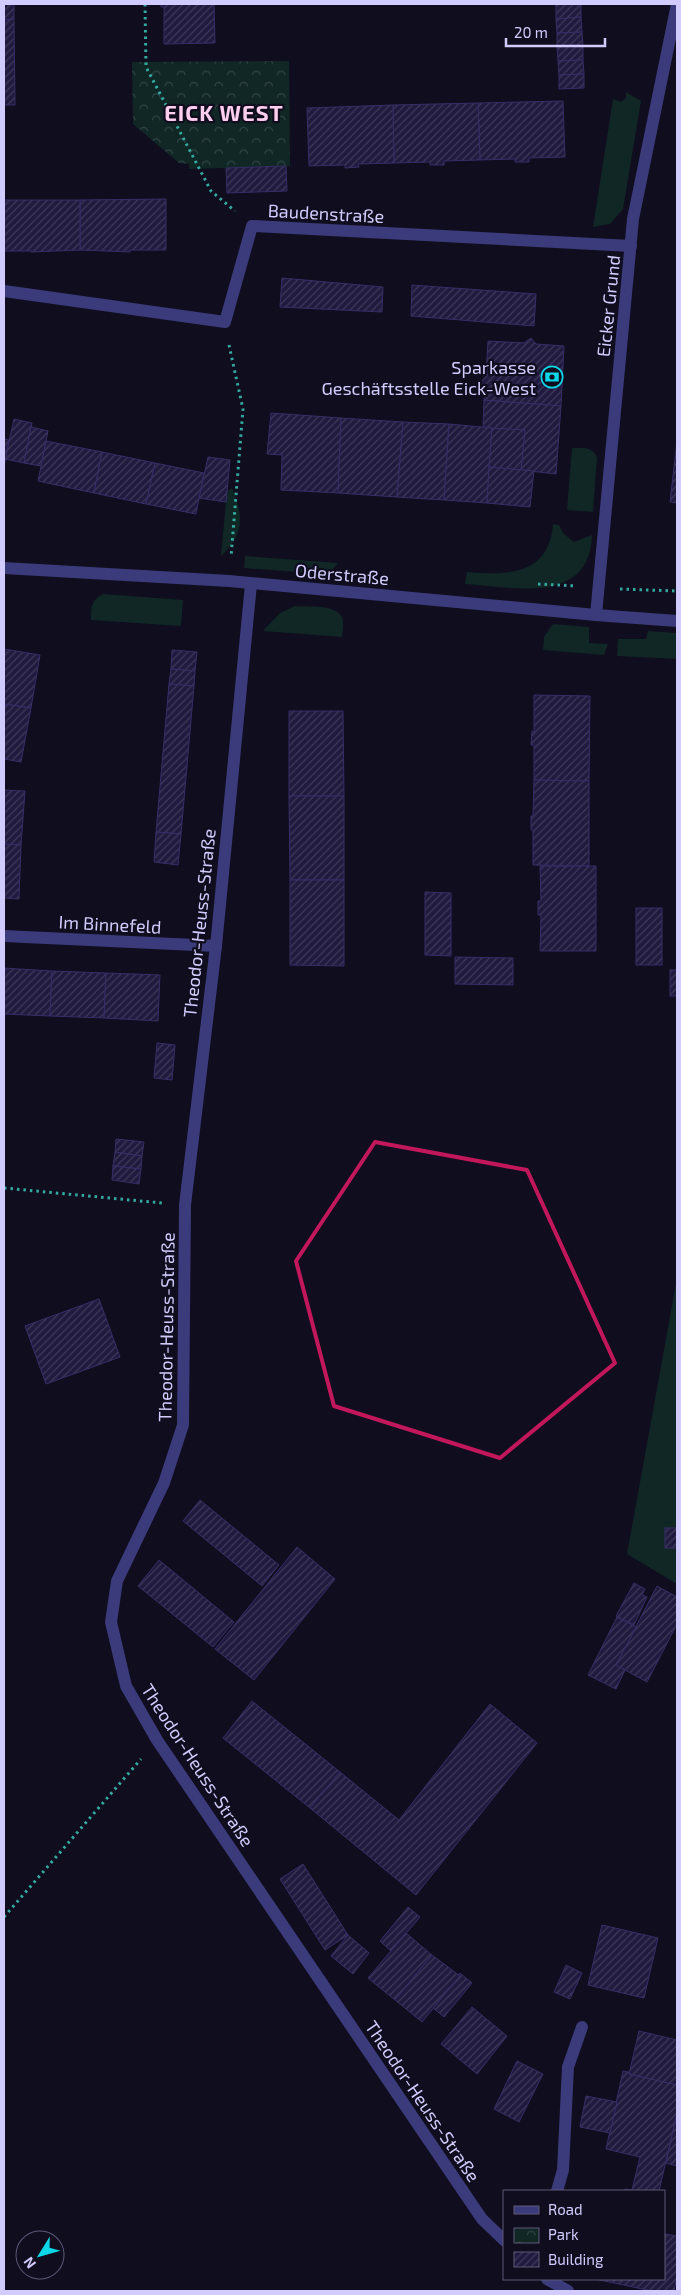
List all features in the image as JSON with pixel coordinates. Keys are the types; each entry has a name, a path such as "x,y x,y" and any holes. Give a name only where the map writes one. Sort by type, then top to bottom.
{"street":[{"name":"Eicker Grund","path":"596,615 633,219 677,4"},
{"name":"Baudenstraße","path":"225,322 252,226 631,246"},
{"path":"4,291 225,322"},
{"name":"Oderstraße","path":"4,568 229,581 677,621"},
{"name":"Theodor-Heuss-Straße","path":"251,584 216,946 185,1205 183,1425 164,1483 117,1581 111,1622 126,1686 157,1740 482,2219 503,2239"},
{"name":"Im Binnefeld","path":"4,936 216,946"},
{"path":"557,2190 563,2170 568,2067 582,2027"},
{"path":"549,2280 568,2291"}],"path":[{"path":"145,4 146,67 211,191 252,226"},
{"path":"225,322 242,409 229,581"},
{"path":"4,1188 185,1205"},
{"path":"4,1917 157,1740"}],"highlighted area":[{"path":"375,1142 527,1170 615,1363 500,1458 334,1406 296,1261"}],"green space":[{"path":"289,61 290,166 189,169 189,164 179,163 133,124 132,62"},
{"path":"626,92 641,101 623,209 610,224 593,227 613,99 621,102 626,98"},
{"path":"572,448 584,448 593,451 597,458 593,512 567,510"},
{"path":"232,488 239,508 240,525 234,540 221,556 227,491"},
{"path":"553,524 559,525 563,533 574,542 592,535 588,558 578,573 563,582 545,587 525,589 465,584 467,572 511,572 524,569 535,563 544,554 550,541"},
{"path":"245,556 338,563 332,570 324,574 244,568"},
{"path":"103,594 183,600 181,626 91,620 92,605"},
{"path":"295,606 321,607 339,613 343,621 342,637 263,631 280,613"},
{"path":"553,624 589,627 589,643 608,644 604,655 543,650 544,637"},
{"path":"648,631 677,633 677,659 617,656 618,639 646,639"},
{"path":"677,1278 677,1584 627,1554"}],"building":[{"path":"4,4 14,4 14,19 4,20"},
{"path":"161,4 214,4 215,43 164,44 164,7 161,7"},
{"path":"556,4 581,4 581,17 556,19"},
{"path":"581,17 582,32 557,33 556,19"},
{"path":"14,19 15,105 4,105 4,20"},
{"path":"582,32 583,46 557,47 557,33"},
{"path":"583,46 583,60 558,61 557,47"},
{"path":"583,60 584,74 559,75 558,61"},
{"path":"584,74 584,88 559,89 559,75"},
{"path":"563,101 565,157 529,158 529,162 515,162 515,159 480,160 478,103"},
{"path":"478,103 480,160 444,161 444,165 430,165 430,162 394,163 393,105"},
{"path":"393,105 394,163 358,164 359,167 345,168 345,165 309,166 307,108"},
{"path":"286,166 287,191 227,193 226,168"},
{"path":"166,199 166,250 130,250 130,252 80,250 80,200"},
{"path":"4,200 80,200 80,250 4,251"},
{"path":"282,278 383,287 382,312 280,307"},
{"path":"412,285 536,294 534,326 411,316"},
{"path":"531,338 536,344 564,346 561,406 484,400 485,387 481,382 486,376 488,341 524,343"},
{"path":"484,400 561,406 556,474 521,470 525,430 483,428"},
{"path":"271,413 341,418 338,493 281,490 282,455 267,454"},
{"path":"341,418 403,422 397,497 338,493"},
{"path":"14,419 32,423 24,463 5,459"},
{"path":"403,422 449,424 444,500 397,497"},
{"path":"449,424 492,428 487,503 444,500"},
{"path":"31,427 48,431 41,466 24,463"},
{"path":"492,428 525,430 521,470 489,467"},
{"path":"4,439 9,440 4,467"},
{"path":"46,441 102,452 94,493 38,481"},
{"path":"677,441 677,503 670,502"},
{"path":"102,452 155,463 146,504 94,493"},
{"path":"208,457 230,460 226,502 199,498"},
{"path":"155,463 204,473 196,514 146,504"},
{"path":"489,467 534,471 530,507 487,503"},
{"path":"4,649 40,655 31,708 4,704"},
{"path":"172,650 197,652 195,671 171,669"},
{"path":"171,669 195,671 194,686 169,684"},
{"path":"169,684 194,686 181,834 156,832"},
{"path":"534,695 590,696 589,781 534,780 534,745 531,745 532,731 534,732"},
{"path":"4,704 31,708 21,762 4,759"},
{"path":"289,711 343,711 344,796 289,796"},
{"path":"534,780 589,781 589,866 533,865 531,816 533,816"},
{"path":"4,790 25,791 21,845 4,844"},
{"path":"289,796 344,796 344,880 290,880"},
{"path":"156,832 181,834 178,865 154,862"},
{"path":"4,844 21,845 19,899 4,898"},
{"path":"540,866 596,866 596,951 540,951 541,915 538,915 538,901 541,901"},
{"path":"290,880 344,880 344,966 290,965"},
{"path":"425,892 451,893 451,956 425,955"},
{"path":"636,908 662,908 662,965 636,965"},
{"path":"455,957 513,958 513,985 455,984"},
{"path":"4,968 52,971 50,1016 4,1014"},
{"path":"670,970 677,970 677,996 670,996"},
{"path":"52,971 106,973 104,1018 50,1016"},
{"path":"106,973 160,975 158,1021 104,1018"},
{"path":"157,1043 175,1045 172,1080 154,1078"},
{"path":"116,1139 144,1142 142,1156 115,1152"},
{"path":"115,1152 142,1156 141,1169 113,1166"},
{"path":"113,1166 141,1169 139,1184 112,1180"},
{"path":"99,1299 120,1357 46,1384 25,1326"},
{"path":"200,1500 279,1565 262,1586 183,1521"},
{"path":"665,1528 677,1528 677,1548 665,1548"},
{"path":"297,1547 335,1579 254,1680 215,1649"},
{"path":"159,1560 234,1622 213,1647 138,1586"},
{"path":"634,1583 645,1589 642,1595 647,1597 634,1625 616,1616"},
{"path":"657,1586 677,1597 677,1624 647,1682 616,1665"},
{"path":"617,1617 636,1627 616,1665 625,1670 616,1689 588,1675"},
{"path":"252,1701 340,1772 310,1808 223,1738"},
{"path":"490,1704 537,1743 416,1895 310,1808 340,1772 399,1820"},
{"path":"303,1864 348,1935 325,1950 280,1879"},
{"path":"408,1907 420,1917 391,1951 380,1941"},
{"path":"602,1925 658,1938 644,1998 588,1985"},
{"path":"406,1933 432,1955 395,2000 368,1978"},
{"path":"348,1935 369,1953 353,1974 331,1956"},
{"path":"432,1955 460,1976 422,2022 395,2000"},
{"path":"566,1965 582,1973 570,1999 554,1992"},
{"path":"460,1973 472,1983 444,2017 433,2008 460,1976 458,1975"},
{"path":"472,2007 507,2036 477,2074 441,2044"},
{"path":"639,2031 677,2040 677,2086 629,2074"},
{"path":"517,2061 543,2074 519,2122 494,2109"},
{"path":"623,2071 677,2085 677,2114 659,2190 632,2190 640,2157 606,2149"},
{"path":"586,2096 617,2102 610,2133 580,2127"},
{"path":"677,2117 677,2166 666,2163"},
{"path":"666,2234 677,2236 677,2276 674,2291 652,2291 600,2280 666,2280"}],"place":[{"name":"Sparkasse Geschäftsstelle Eick-West","path":"552,377"}],"district":[{"name":"EICK WEST","path":"224,112"}]}
